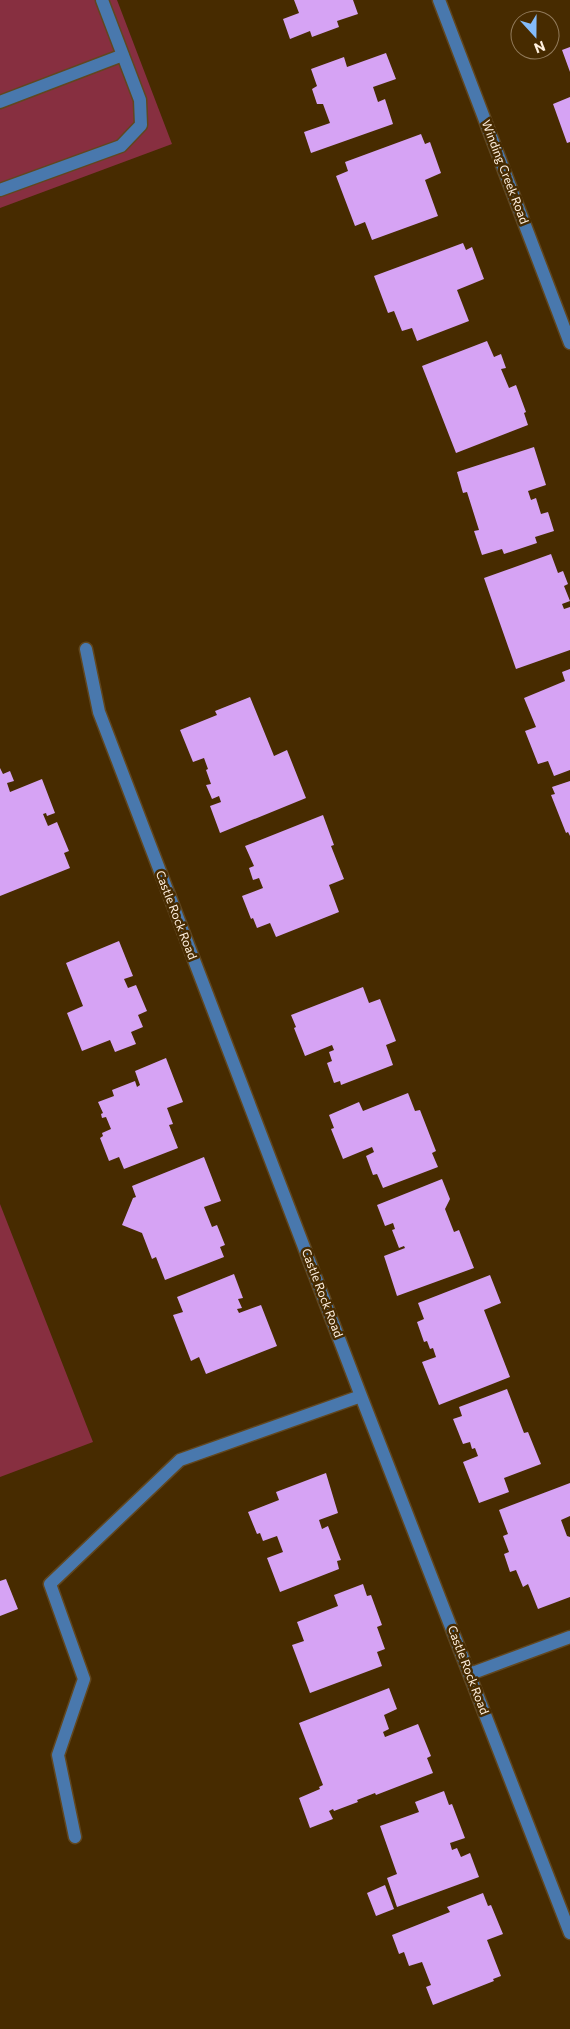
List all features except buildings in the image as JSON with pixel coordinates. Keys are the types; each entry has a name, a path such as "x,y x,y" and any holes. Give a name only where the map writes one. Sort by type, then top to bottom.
{"street":[{"path":"0,190 121,146 141,126 140,100 102,0"},
{"name":"Winding Creek Road","path":"440,0 570,343"},
{"path":"0,102 123,55"},
{"name":"Castle Rock Road","path":"86,649 99,712 361,1396 570,1932"},
{"path":"75,1837 58,1755 84,1679 50,1584 180,1460 361,1396"},
{"path":"470,1674 570,1638"}],"shaded area":[{"path":"0,0 117,0 172,144 0,208"},
{"path":"0,1204 93,1442 0,1477"}]}
